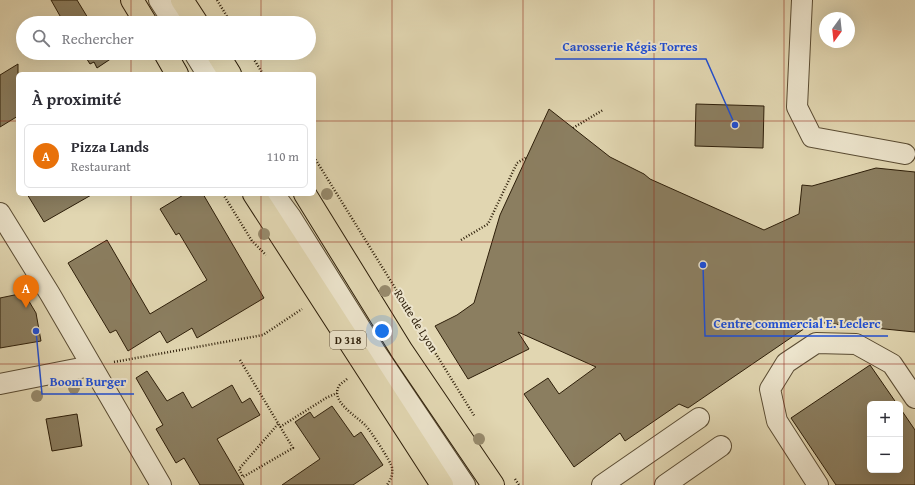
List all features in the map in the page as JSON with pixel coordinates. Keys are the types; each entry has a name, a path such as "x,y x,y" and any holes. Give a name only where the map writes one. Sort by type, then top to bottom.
{"main road":[{"path":"132,0 142,16"},
{"path":"182,0 192,16"},
{"path":"169,60 177,72"},
{"path":"221,60 229,72"},
{"name":"D 318","path":"255,196 442,485"},
{"path":"306,196 402,351 493,485"}],"street":[{"path":"159,0 169,16"},
{"path":"802,0 797,107 812,137 905,154"},
{"path":"198,60 206,72"},
{"path":"276,196 292,217"},
{"path":"281,196 292,217 374,352 465,485"},
{"path":"0,213 44,284 161,485"},
{"path":"818,485 777,421 770,389 786,363 816,343 856,344 892,364 915,398"},
{"path":"0,384 91,366"},
{"path":"602,485 699,418"},
{"path":"665,485 721,446"}],"path":[{"path":"217,0 227,16"},
{"path":"254,60 262,72"},
{"path":"573,128 603,110"},
{"path":"461,240 488,224 517,163 527,157"},
{"name":"Route de Lyon","path":"316,160 476,419"},
{"path":"91,366 263,335 303,308"},
{"path":"240,360 279,426 293,448 244,477 239,469 279,426 337,393"},
{"path":"347,379 338,387 337,393 341,403 366,426 392,466 392,478 387,485"},
{"path":"515,478 519,485"}],"building":[{"path":"51,0 77,0 87,16 60,16"},
{"path":"87,60 109,60 97,68 94,62 90,64"},
{"path":"18,64 18,72 16,72 16,117 0,127 0,75"},
{"path":"696,104 764,106 763,148 695,146"},
{"path":"549,109 610,157 644,174 650,179 764,230 799,214 802,185 812,186 876,168 915,172 915,332 814,322 688,408 679,404 625,441 620,433 574,467 524,394 548,378 559,394 596,367 518,332 529,349 468,379 435,326 457,315 474,303 500,215"},
{"path":"28,196 90,196 44,222"},
{"path":"182,196 204,196 264,298 197,338 192,328 167,343 160,331 128,351 116,330 110,333 68,263 107,240 150,314 207,280 179,233 176,235 160,209"},
{"path":"24,293 36,313 41,341 0,348 0,298"},
{"path":"870,365 895,401 867,401 867,473 903,473 903,412 915,430 915,485 836,485 791,418"},
{"path":"147,371 167,401 183,392 192,408 232,385 242,403 250,398 260,415 217,439 244,485 200,485 184,458 176,463 156,429 163,425 136,378"},
{"path":"332,406 354,437 361,432 383,465 353,485 282,485 320,459 295,422 310,412 314,418"},
{"path":"77,414 82,446 52,451 46,419"}],"place":[{"name":"Carosserie Régis Torres","path":"735,125"},
{"name":"Centre commercial E. Leclerc","path":"703,265"},
{"name":"Pizza Lands","path":"26,308"},
{"name":"Boom Burger","path":"36,331"}]}
